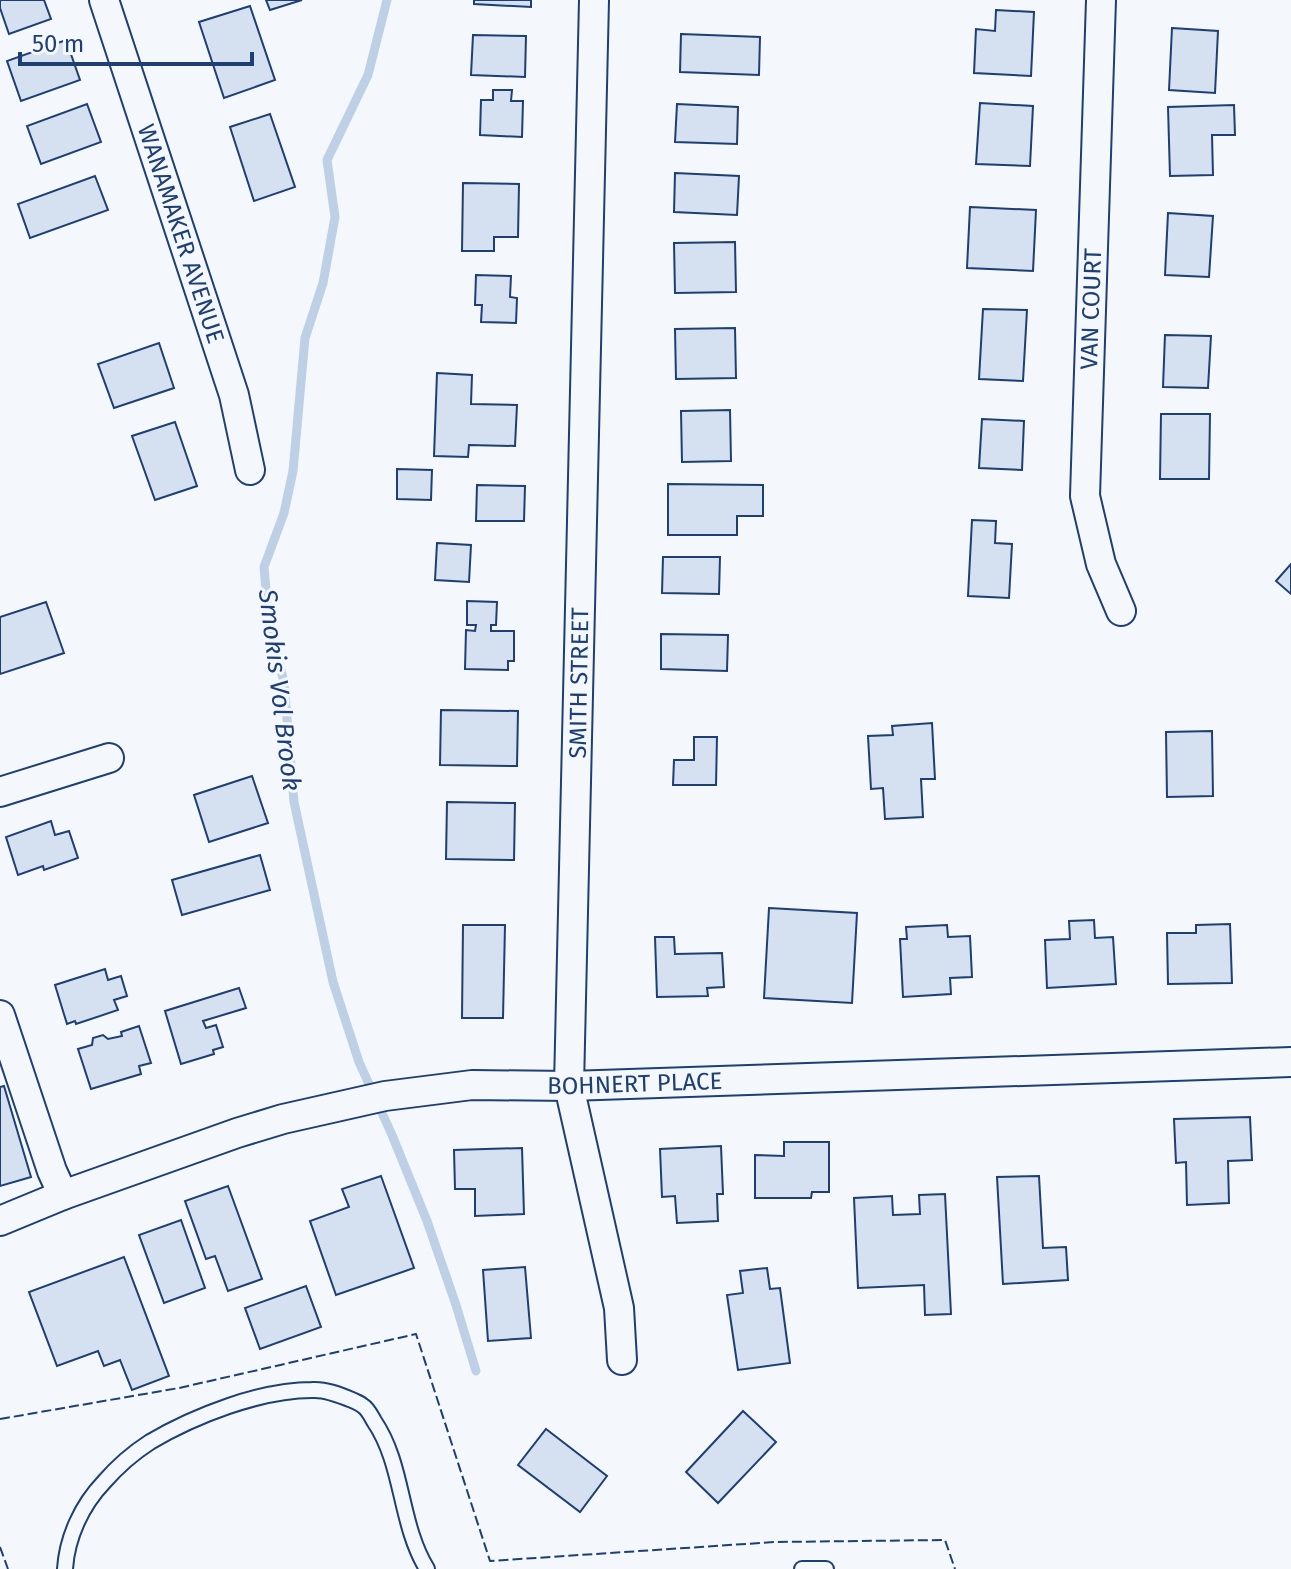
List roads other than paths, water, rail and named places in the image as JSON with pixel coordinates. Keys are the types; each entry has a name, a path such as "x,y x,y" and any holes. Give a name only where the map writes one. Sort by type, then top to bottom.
{"street":[{"name":"WANAMAKER AVENUE","path":"104,0 234,395 250,470"},
{"name":"SMITH STREET","path":"594,0 569,1086 619,1308 622,1360"},
{"name":"VAN COURT","path":"1101,0 1085,496 1101,564 1121,611"},
{"path":"0,792 109,758"},
{"path":"0,1015 52,1171 63,1195"},
{"name":"BOHNERT PLACE","path":"0,1221 63,1195 283,1119 374,1099 472,1085 569,1086 1291,1062"}],"lane":[{"path":"65,1569 66,1548 80,1515 102,1483 150,1442 236,1404 273,1394 313,1389 342,1395 364,1406 381,1431 393,1460 413,1542 427,1569"},
{"path":"802,1569 826,1569"}],"waterway":[{"name":"Smokis Vol Brook","path":"387,0 368,75 327,160 335,217 323,283 305,338 293,471 284,513 264,567 268,613 284,683 294,802 333,982 359,1062 427,1221 476,1371"}]}
